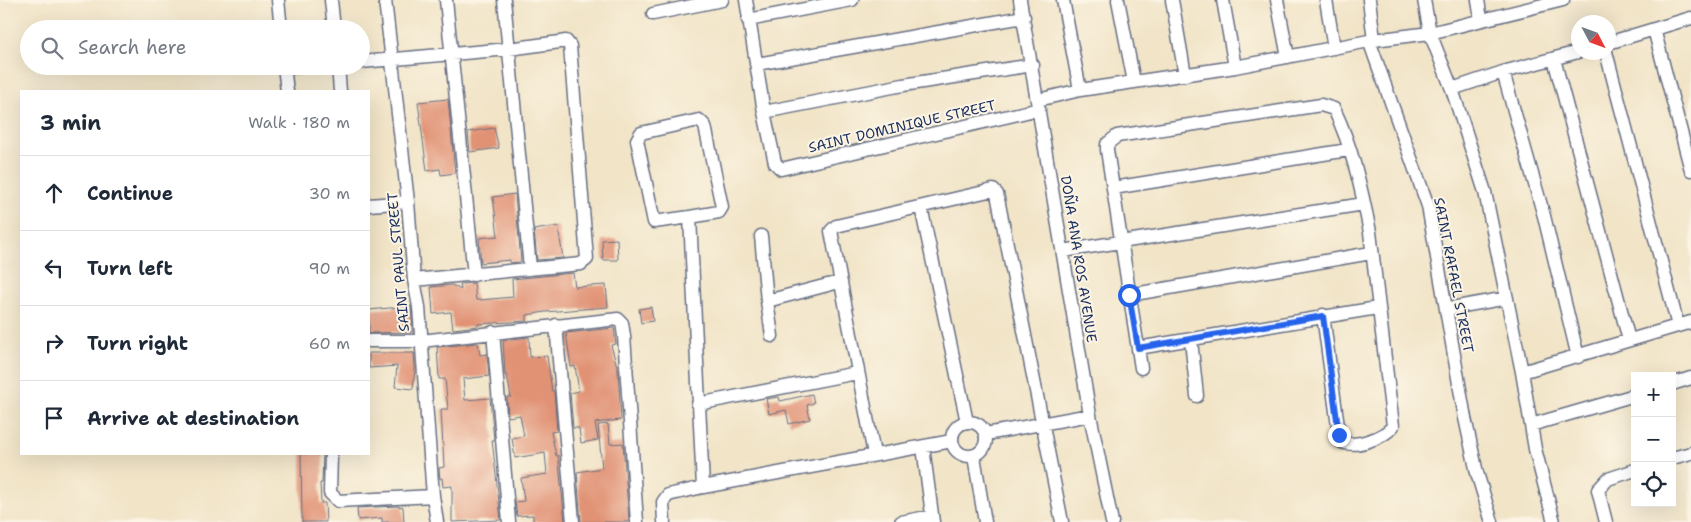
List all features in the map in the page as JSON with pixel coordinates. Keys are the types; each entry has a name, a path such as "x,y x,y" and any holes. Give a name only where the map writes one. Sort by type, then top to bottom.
{"street":[{"path":"278,0 280,20"},
{"path":"331,0 333,20"},
{"name":"SAINT PAUL STREET","path":"385,0 390,60 408,202 414,280 419,308 433,496 437,522"},
{"path":"446,0 474,275"},
{"path":"504,0 530,268"},
{"path":"653,14 698,3 722,0"},
{"path":"746,0 764,112 903,84 1033,65"},
{"path":"748,20 852,0"},
{"name":"DOÑA ANA ROS AVENUE","path":"1020,0 1033,65 1090,415 1112,522"},
{"path":"1063,0 1080,90"},
{"path":"1118,0 1134,82"},
{"path":"1172,0 1185,75"},
{"path":"1223,0 1234,67"},
{"path":"1277,0 1288,57"},
{"path":"1326,0 1334,48"},
{"path":"1369,0 1374,40"},
{"path":"1424,0 1430,32 1452,89 1486,192 1508,298 1531,425 1554,522"},
{"path":"1478,0 1481,20"},
{"name":"SAINT DOMINIQUE STREET","path":"764,112 775,163 778,168 785,169 1039,105 1080,90 1234,67 1374,40 1430,32 1481,20 1529,5 1563,0"},
{"path":"756,64 1024,17"},
{"path":"1616,41 1691,18"},
{"path":"1654,29 1691,170"},
{"name":"SAINT RAFAEL STREET","path":"1374,40 1370,46 1428,206 1467,427 1477,473 1492,522"},
{"path":"370,61 508,49 566,41 570,46 587,258 581,264 414,280"},
{"path":"1452,89 1503,72 1571,54"},
{"path":"1554,59 1628,340"},
{"path":"1608,60 1678,326"},
{"path":"1503,72 1544,216 1578,357"},
{"path":"285,75 287,90"},
{"path":"339,75 340,90"},
{"path":"1141,368 1120,241 1107,144 1117,136 1321,105 1334,109 1364,204 1393,426 1383,435 1352,444 1340,441 1323,316"},
{"path":"699,120 705,126 722,206 719,212 690,217 654,222 637,140 641,133 699,120"},
{"path":"1113,188 1348,150"},
{"path":"874,454 831,241 832,229 836,226 921,207 988,189 996,191 1062,522"},
{"path":"370,205 408,202"},
{"path":"1063,251 1364,204"},
{"path":"921,207 967,422"},
{"path":"690,217 703,487"},
{"path":"761,236 772,336"},
{"path":"1129,295 1371,253"},
{"path":"767,301 840,282"},
{"path":"1446,309 1508,298"},
{"path":"1138,348 1377,308"},
{"path":"370,341 421,341 618,319 622,324 638,522"},
{"path":"1522,372 1578,357 1691,322"},
{"path":"556,325 573,522"},
{"path":"493,332 509,522"},
{"path":"1191,340 1197,396"},
{"path":"698,404 857,373"},
{"path":"1676,383 1691,378"},
{"path":"1531,425 1631,396"},
{"path":"986,434 1090,415"},
{"path":"967,422 975,423 982,427 986,434 986,444 981,452 974,456 959,454 952,441 954,432 959,426 967,422"},
{"path":"664,522 663,502 668,495 874,454 923,448 952,441"},
{"path":"901,522 933,519 923,448"},
{"path":"1676,457 1691,452"},
{"path":"331,455 330,493 338,501 433,496"},
{"path":"974,456 985,522"},
{"path":"1606,522 1598,490 1608,479 1631,471"}],"building":[{"path":"448,99 455,173 441,175 440,169 427,171 418,102"},
{"path":"494,128 499,148 470,152 468,132"},
{"path":"515,194 521,262 510,263 510,260 481,263 479,238 498,236 493,197"},
{"path":"558,226 563,258 537,260 534,230"},
{"path":"617,239 618,260 603,260 602,240"},
{"path":"573,273 575,287 606,285 608,307 545,312 527,315 527,321 478,324 478,326 453,329 451,312 433,314 431,287 452,285 461,290 460,284 474,283 476,300 513,297 512,279"},
{"path":"411,306 413,332 370,333 370,310"},
{"path":"651,307 653,321 641,323 639,309"},
{"path":"614,328 616,344 611,345 618,370 621,420 595,423 598,440 581,443 579,428 573,428 570,393 579,391 575,366 571,367 566,333"},
{"path":"529,337 530,357 547,356 552,391 554,391 557,431 551,432 556,456 558,455 565,522 533,522 533,515 517,516 515,502 524,501 521,478 547,474 545,453 515,458 512,438 524,436 520,415 508,417 507,397 511,397 507,375 505,375 503,340"},
{"path":"478,343 480,355 487,354 489,376 463,379 465,400 490,398 494,440 492,440 501,520 452,522 452,486 443,487 439,468 444,467 441,409 448,409 445,379 439,379 437,347"},
{"path":"370,353 414,353 413,389 395,387 397,366 370,368"},
{"path":"812,394 814,403 807,405 810,419 789,424 786,410 769,414 766,399 779,397 780,401"},
{"path":"608,424 610,444 623,443 629,522 581,522 577,472 602,468 598,425"},
{"path":"301,455 323,455 322,483 320,483 321,503 325,503 326,522 302,522"},
{"path":"403,507 404,522 382,522 382,518 358,520 357,508"}],"route":[{"path":"1129,295 1138,348 1323,316 1339,435"}]}
